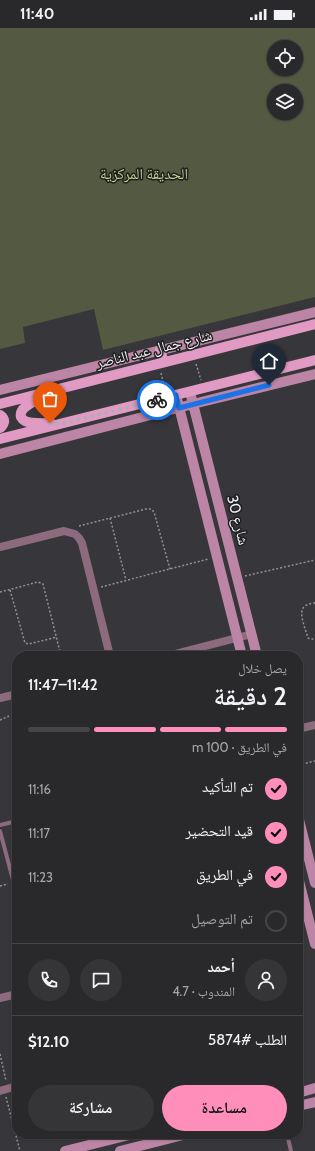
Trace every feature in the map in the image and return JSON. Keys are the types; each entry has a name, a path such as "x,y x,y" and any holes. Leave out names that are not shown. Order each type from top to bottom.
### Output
{"main road":[{"name":"شارع جمال عبد الناصر","path":"0,404 312,325"},
{"path":"160,350 161,363"},
{"path":"0,439 315,360"},
{"path":"57,389 24,408 20,415 23,420 27,422 61,424"},
{"path":"0,415 4,422 0,428"}],"street":[{"path":"1,387 315,312"},
{"path":"0,454 315,374"},
{"name":"شارع 30","path":"190,392 256,651"},
{"name":"شارع 30","path":"172,396 179,408 241,651"},
{"path":"0,546 64,531 75,534 80,538 109,651"},
{"path":"190,651 252,634"},
{"path":"0,698 12,695"},
{"path":"303,728 315,725"},
{"path":"303,836 315,883"},
{"path":"303,897 315,944"},
{"path":"0,998 12,995"},
{"path":"303,1092 315,1088"},
{"path":"303,1105 315,1102"},
{"path":"64,1151 113,1139"},
{"path":"138,1139 140,1146"},
{"path":"120,1151 167,1139"}],"lane":[{"path":"0,825 12,822"},
{"path":"0,831 12,876"},
{"path":"288,1139 291,1151"}],"path":[{"path":"194,354 204,388"},
{"path":"161,363 172,396"},
{"path":"64,531 146,508 153,510 170,569"},
{"path":"110,518 126,580"},
{"path":"94,589 217,557"},
{"path":"237,578 315,560"},
{"path":"0,592 38,582 43,584 61,651"},
{"path":"10,589 25,642 29,644 57,637"},
{"path":"315,603 304,606 301,614 308,638 315,639"},
{"path":"0,720 9,716"},
{"path":"303,764 315,761"},
{"path":"0,1054 4,1090 12,1120"},
{"path":"17,1139 20,1151"}],"green space":[{"name":"الحديقة المركزية","path":"0,28 315,28 315,297 103,350 94,309 23,327 25,343 0,349"}],"way so far":[{"path":"50,423 61,424 157,400"}],"route":[{"path":"157,400 176,395 179,408 269,385"}]}
